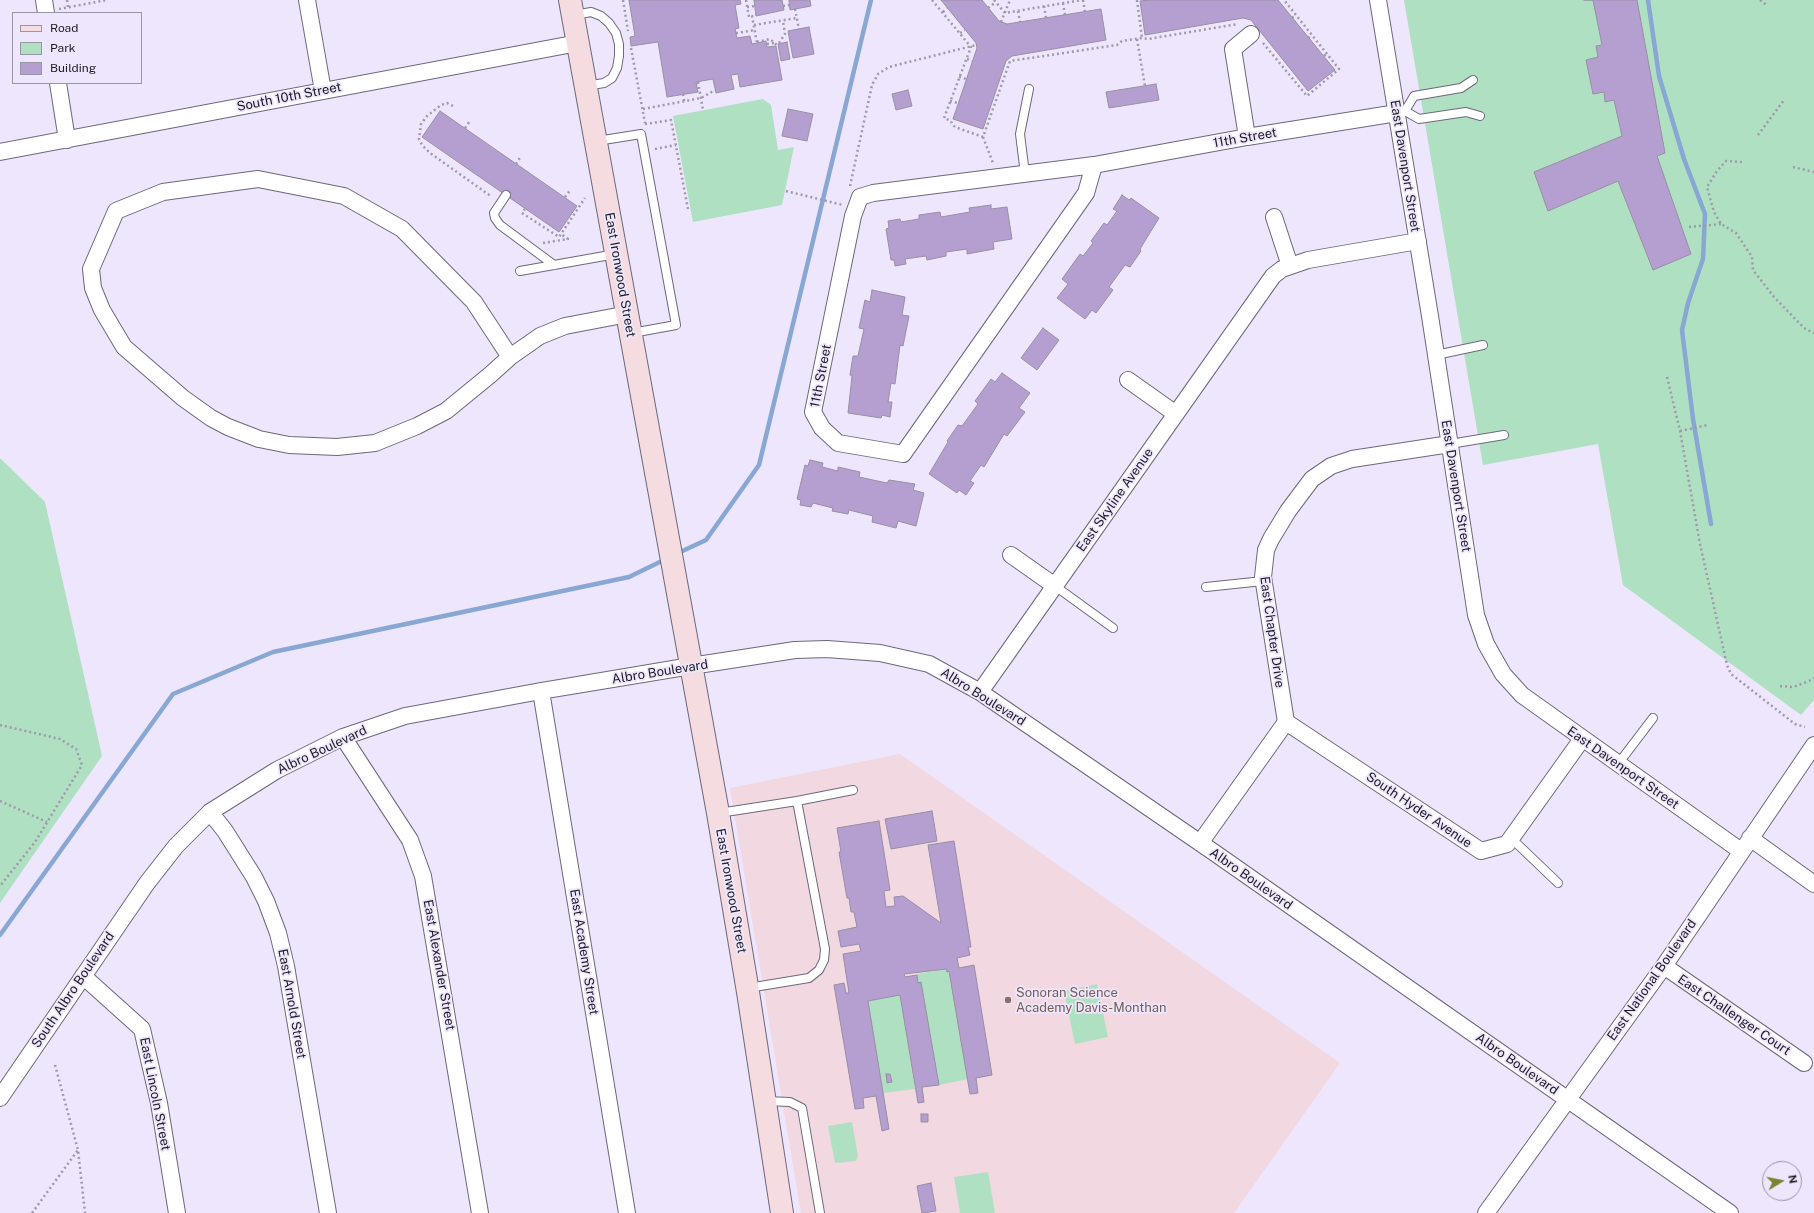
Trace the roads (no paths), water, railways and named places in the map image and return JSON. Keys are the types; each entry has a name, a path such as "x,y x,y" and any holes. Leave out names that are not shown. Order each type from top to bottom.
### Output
{"street":[{"path":"44,0 52,11"},
{"path":"307,0 322,91"},
{"name":"East Davenport Street","path":"1378,0 1401,112 1418,241 1476,615 1486,644 1503,674 1522,696 1741,851"},
{"name":"East Ironwood Street","path":"572,8 690,666 718,813 748,988 782,1213"},
{"path":"1247,137 1233,49 1252,32"},
{"name":"South 10th Street","path":"0,152 578,43"},
{"path":"58,84 67,140"},
{"name":"11th Street","path":"1094,165 1086,193 903,454 838,443 822,428 813,412 853,216 860,197 873,193 1094,165 1247,137 1401,112"},
{"path":"510,357 474,302 402,229 344,196 258,179 163,192 116,211 91,269 93,288 102,310 124,348 183,398 211,418 259,439 289,445 337,447 375,443 417,426 446,410 510,357 540,336 565,326 629,324"},
{"path":"1274,217 1290,266"},
{"name":"East Skyline Avenue","path":"980,692 1273,276 1282,269 1308,260 1418,241"},
{"path":"1128,380 1176,414"},
{"name":"East Chapter Drive","path":"1286,722 1263,581 1263,564 1270,539 1312,479 1320,472 1342,461 1450,444"},
{"path":"1011,555 1055,586"},
{"name":"Albro Boulevard","path":"147,883 176,846 210,812 277,770 343,737 405,716 541,691 795,650 827,649 880,653 928,664 980,692 1200,843 1730,1213"},
{"name":"East Academy Street","path":"541,691 627,1213"},
{"path":"1200,843 1286,722"},
{"name":"South Hyder Avenue","path":"1286,722 1481,852 1507,844 1582,739"},
{"name":"East Alexander Street","path":"343,737 410,840 423,876 480,1213"},
{"name":"East National Boulevard","path":"1486,1213 1664,966 1814,745"},
{"name":"East Arnold Street","path":"210,812 225,832 254,877 266,901 278,933 286,966 328,1213"},
{"path":"1750,838 1814,884"},
{"name":"South Albro Boulevard","path":"0,1098 147,883"},
{"name":"East Challenger Court","path":"1664,966 1804,1063"},
{"name":"East Lincoln Street","path":"83,976 142,1029 159,1103 177,1213"}],"lane":[{"path":"572,8 602,16 610,23 616,34 618,44 619,56 617,68 612,78 604,83 586,86"},
{"path":"1473,80 1461,88 1414,96 1401,112 1419,119 1466,112 1480,116"},
{"path":"1025,174 1020,134 1029,89"},
{"path":"596,142 641,134 676,325 629,324"},
{"path":"506,195 494,213 495,218 500,225 554,265"},
{"path":"520,271 617,253"},
{"path":"1436,355 1482,345"},
{"path":"1450,444 1504,435"},
{"path":"1206,587 1263,581"},
{"path":"1055,586 1113,628"},
{"path":"1618,764 1652,718"},
{"path":"718,813 796,801 853,790"},
{"path":"748,988 809,978 820,970 824,960 825,949 796,801"},
{"path":"1511,838 1558,883"},
{"path":"765,1101 790,1102 802,1108 820,1213"}],"waterway":[{"path":"676,554 706,540 759,465 871,0"},
{"path":"1648,0 1659,76 1684,159 1705,214 1703,259 1688,303 1682,330 1693,419 1711,524"},
{"path":"0,935 173,694 273,652 629,577 666,559"}],"place":[{"name":"Sonoran Science Academy Davis-Monthan","path":"1008,1000"}]}
